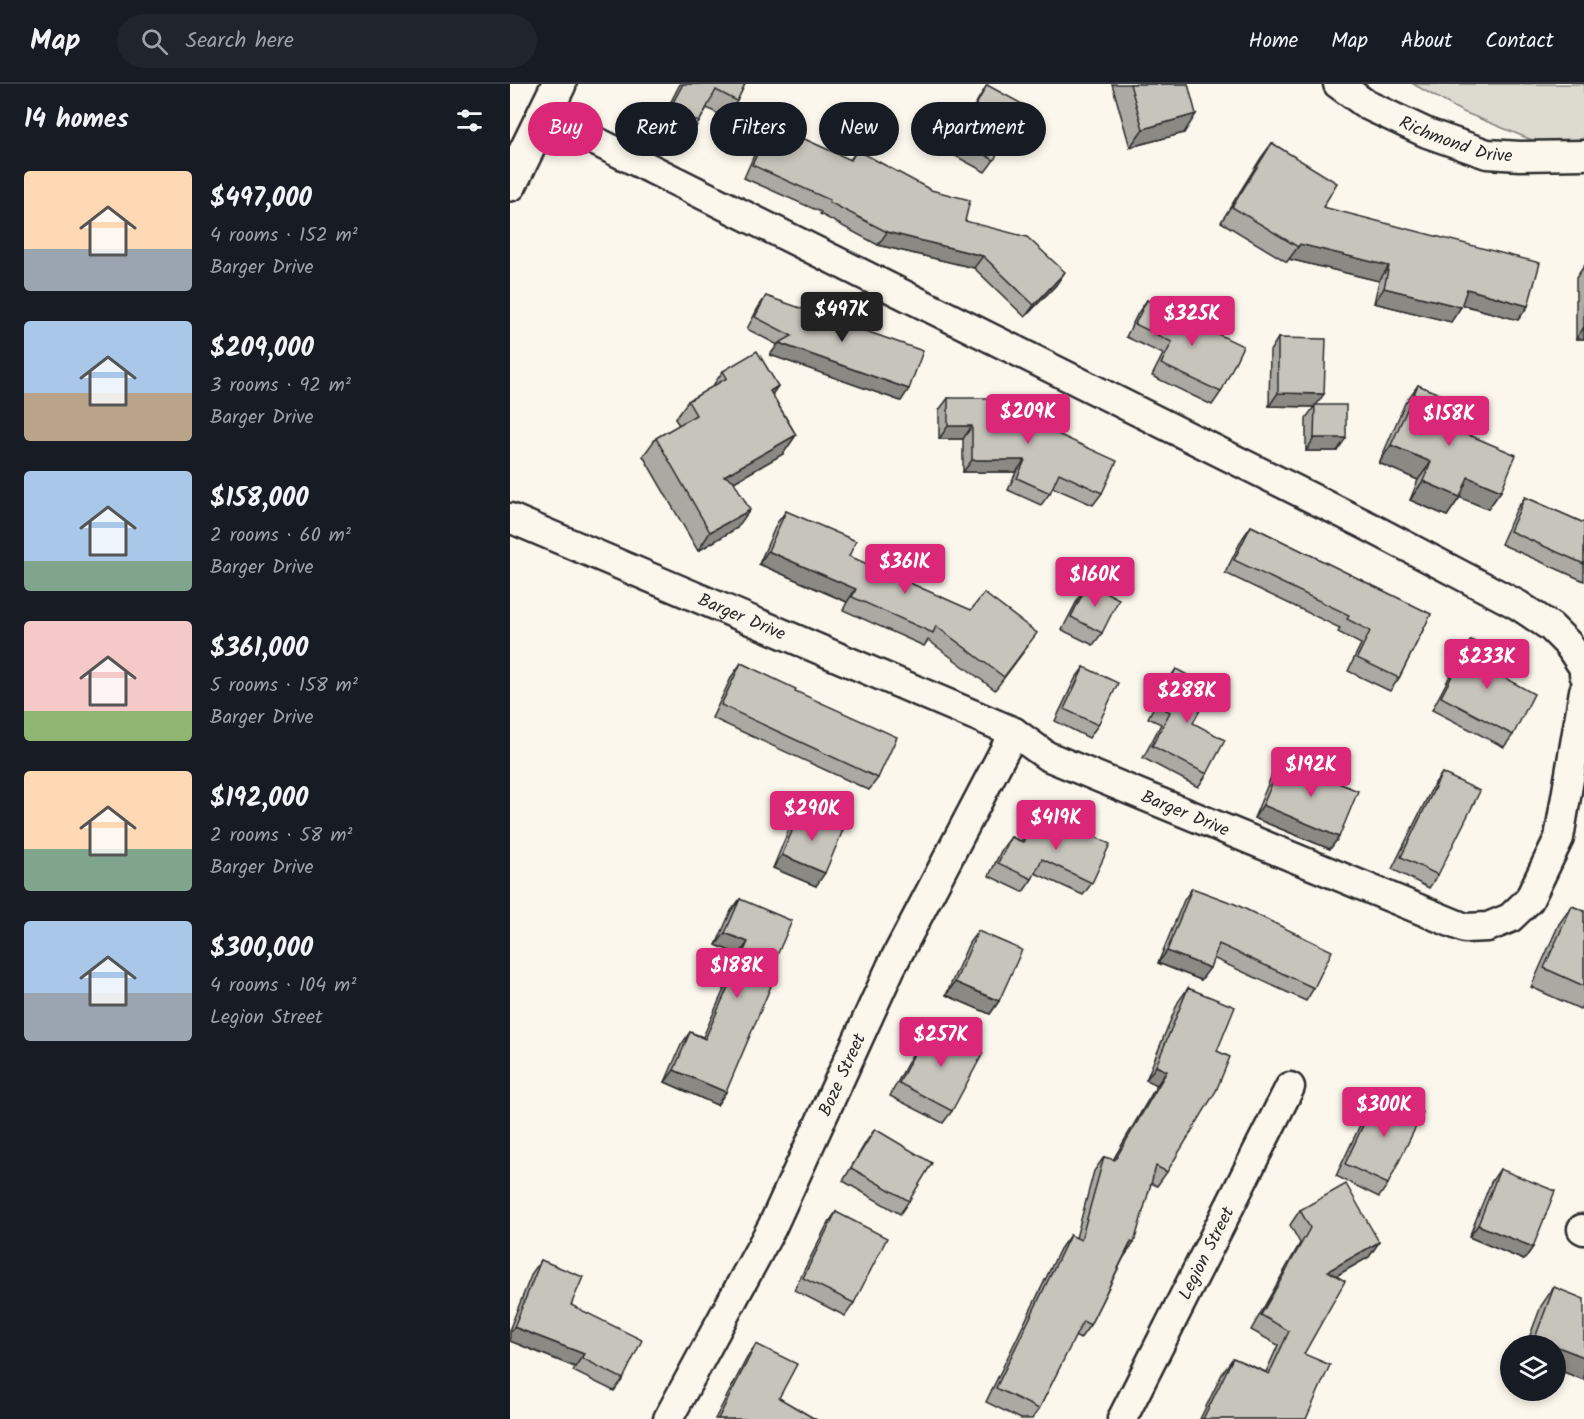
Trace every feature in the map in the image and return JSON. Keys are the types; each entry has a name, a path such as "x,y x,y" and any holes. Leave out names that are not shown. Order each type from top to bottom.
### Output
{"main road":[{"path":"550,102 559,84"},
{"path":"510,184 528,146"}],"street":[{"name":"Richmond Drive","path":"1338,84 1367,105 1427,133 1487,154 1520,156 1584,154"},
{"path":"603,145 1364,524 1508,600 1551,627 1568,644 1584,668 1584,674"},
{"name":"Barger Drive","path":"510,518 1014,732 1047,756 1465,928 1488,927 1510,918 1529,900 1559,838 1584,691"},
{"name":"Boze Street","path":"668,1419 772,1227 891,967 1014,732"},
{"name":"Legion Street","path":"1122,1419 1290,1087"}],"shaded area":[{"path":"1413,84 1584,84 1584,145 1554,149 1461,111"}],"building":[{"path":"683,84 745,84 737,101 716,90 699,122 698,102 673,102"},
{"path":"1130,84 1188,84 1196,114 1143,129"},
{"path":"987,85 1018,102 978,102"},
{"path":"807,140 819,146 819,156 842,156 851,160 853,156 868,156 931,190 970,200 965,221 1027,237 1065,272 1034,305 983,256 887,232 829,202 830,200 752,165 756,156 807,156"},
{"path":"1272,143 1337,183 1323,207 1540,263 1528,306 1467,289 1461,307 1384,288 1389,266 1300,244 1298,247 1232,207"},
{"path":"766,296 923,351 909,389 779,343 792,336 755,317"},
{"path":"1147,300 1243,346 1221,392 1161,364 1172,342 1135,324"},
{"path":"1278,338 1326,339 1324,394 1278,393"},
{"path":"757,351 778,386 770,391 796,435 724,476 733,480 750,510 710,532 656,438 696,415 688,401 727,378 723,371"},
{"path":"1418,385 1451,399 1441,423 1516,455 1501,491 1468,477 1460,497 1423,481 1431,462 1391,445"},
{"path":"948,398 1007,398 1007,411 1117,461 1102,493 1059,473 1050,493 1017,478 1025,460 972,460 972,426 948,426"},
{"path":"1315,405 1346,405 1346,438 1314,438"},
{"path":"1525,497 1584,523 1584,564 1510,531"},
{"path":"786,511 856,541 849,556 971,610 984,593 1037,633 1004,677 936,626 933,633 852,597 856,589 768,551"},
{"path":"1251,526 1431,614 1399,678 1357,658 1370,631 1347,619 1349,615 1234,560"},
{"path":"1088,583 1119,599 1102,633 1071,617"},
{"path":"1471,640 1501,656 1492,671 1534,694 1513,735 1441,697"},
{"path":"741,663 796,689 795,691 897,737 878,778 721,705"},
{"path":"1084,667 1118,683 1098,725 1064,709"},
{"path":"1176,669 1212,688 1193,723 1225,740 1207,774 1152,746 1170,712 1157,705"},
{"path":"1282,760 1358,791 1339,837 1263,805"},
{"path":"1442,773 1480,791 1438,875 1401,857"},
{"path":"800,812 843,830 825,873 782,855"},
{"path":"1058,819 1110,844 1092,883 1042,859 1032,879 998,863 1011,837 1023,842 1033,821 1052,830"},
{"path":"1192,888 1235,904 1332,951 1314,988 1219,944 1210,968 1167,951"},
{"path":"740,899 792,921 765,983 771,986 726,1092 674,1070 690,1032 705,1039 748,942 725,933"},
{"path":"1572,906 1584,911 1584,986 1544,968"},
{"path":"978,931 1022,950 999,1001 955,982"},
{"path":"1188,988 1235,1007 1217,1051 1230,1057 1216,1091 1167,1172 1156,1166 1134,1243 1131,1242 1090,1325 1083,1321 1039,1409 996,1388 1070,1235 1081,1240 1104,1157 1115,1160 1167,1071 1156,1066"},
{"path":"929,1025 983,1053 952,1111 899,1083"},
{"path":"1379,1091 1423,1112 1388,1184 1345,1164"},
{"path":"875,1129 932,1163 909,1201 851,1168"},
{"path":"1500,1169 1555,1191 1533,1247 1478,1225"},
{"path":"1346,1184 1379,1242 1328,1271 1345,1281 1304,1354 1330,1365 1306,1419 1203,1419 1233,1358 1269,1374 1289,1331 1261,1315 1310,1228 1300,1210"},
{"path":"836,1212 887,1238 854,1303 803,1278"},
{"path":"541,1260 583,1277 571,1305 642,1340 623,1379 582,1358 584,1354 514,1327"},
{"path":"1554,1287 1584,1299 1584,1357 1566,1350 1566,1335 1536,1335"},
{"path":"756,1344 797,1364 779,1398 815,1419 718,1419"}]}
